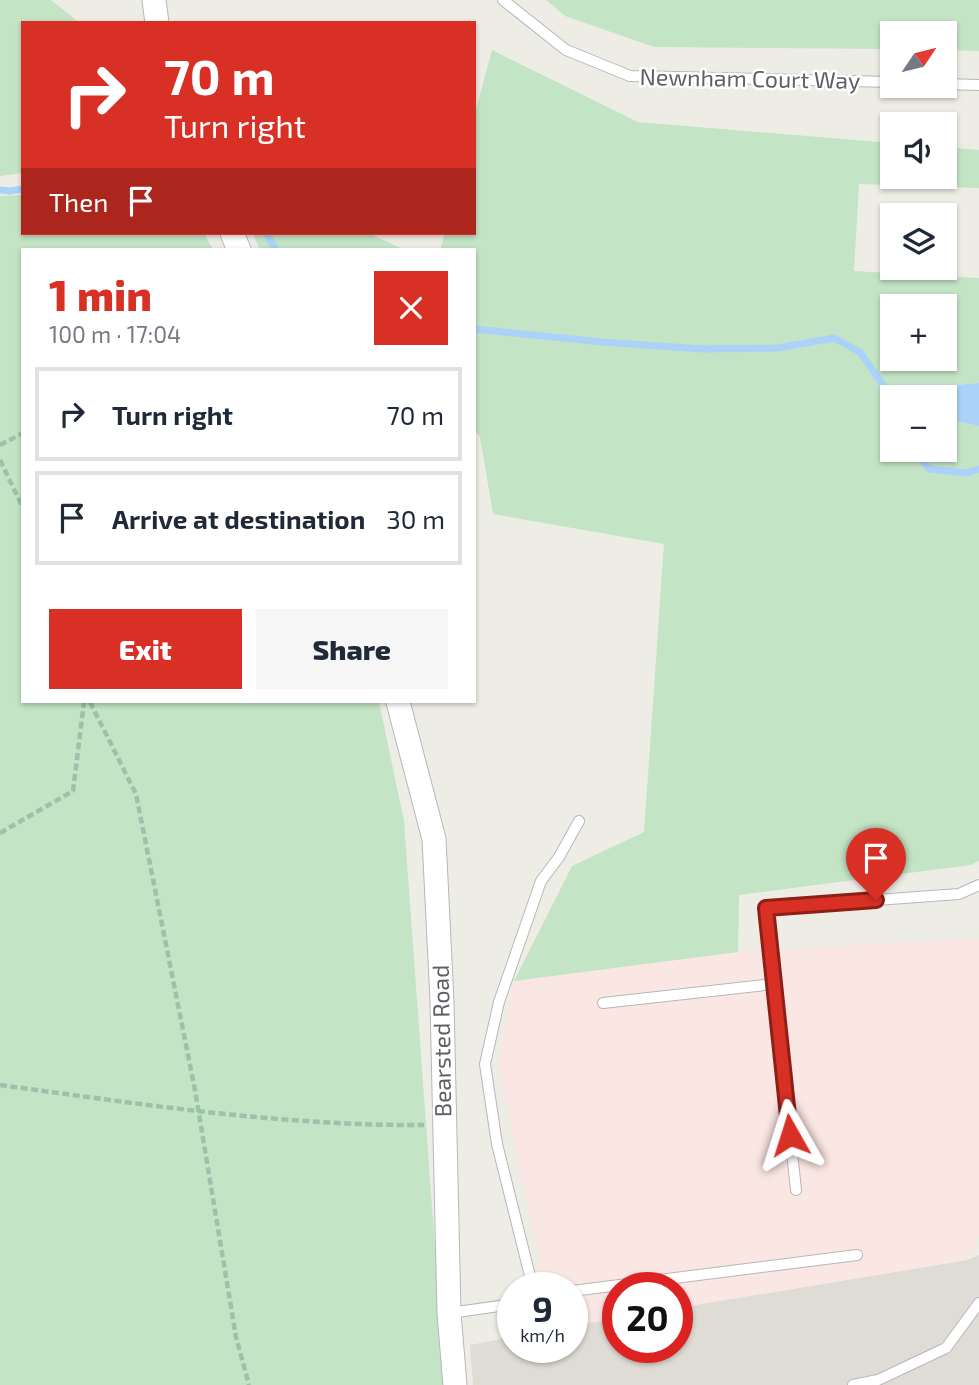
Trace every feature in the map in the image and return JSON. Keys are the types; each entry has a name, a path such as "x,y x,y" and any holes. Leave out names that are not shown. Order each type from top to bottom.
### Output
{"street":[{"path":"154,0 158,21"},
{"name":"Bearsted Road","path":"398,703 434,839 442,1001 449,1313 455,1385"}],"lane":[{"name":"Newnham Court Way","path":"503,0 566,50 630,76 880,82"},
{"path":"957,84 979,85"},
{"path":"529,1272 497,1144 485,1064 499,1002 541,881 559,857 579,821"},
{"path":"796,1190 766,908 959,894 979,885"},
{"path":"603,1003 774,984"},
{"path":"588,1289 857,1255"},
{"path":"853,1385 878,1380 946,1348 979,1303"},
{"path":"449,1313 497,1306"}],"path":[{"path":"0,445 21,434"},
{"path":"0,460 21,504"},
{"path":"0,832 73,791 87,703"},
{"path":"88,703 136,794 198,1111 236,1337 248,1385"},
{"path":"0,1085 198,1111 387,1125 443,1125"}],"shaded area":[{"path":"979,938 979,1236 967,1260 693,1305 693,1272 602,1272 602,1321 588,1323 588,1272 542,1272 499,1064 514,981 738,952"},
{"path":"979,1255 979,1385 473,1385 470,1345 497,1340 497,1363 588,1363 588,1323 602,1321 602,1363 693,1363 693,1305 967,1260"}],"green space":[{"path":"0,0 51,0 77,21 21,21 21,173 0,176"},
{"path":"546,0 979,0 979,51 957,50 957,21 880,21 880,49 654,47 565,16"},
{"path":"492,50 638,122 880,142 880,185 859,184 854,271 880,272 880,280 979,278 979,383 880,385 880,462 957,462 957,421 979,426 979,861 971,865 739,895 738,952 514,981 572,866 644,832 664,544 493,514 480,437 476,432 476,248 441,248 444,235 476,235 476,110"},
{"path":"957,148 979,150 979,188 957,187"},
{"path":"21,195 21,235 205,235 212,248 21,248 21,703 379,703 404,821 445,1385 0,1385 0,196"},
{"path":"254,235 372,235 401,248 259,248"}],"water":[{"path":"979,383 979,426 957,421 955,385"}],"waterway":[{"path":"0,190 21,189"},
{"path":"267,235 275,248"},
{"path":"476,329 703,349 777,348 834,338 860,352 882,385"},
{"path":"924,462 929,469 966,473 979,469"}],"route":[{"path":"790,1135 766,908 876,900"}]}
